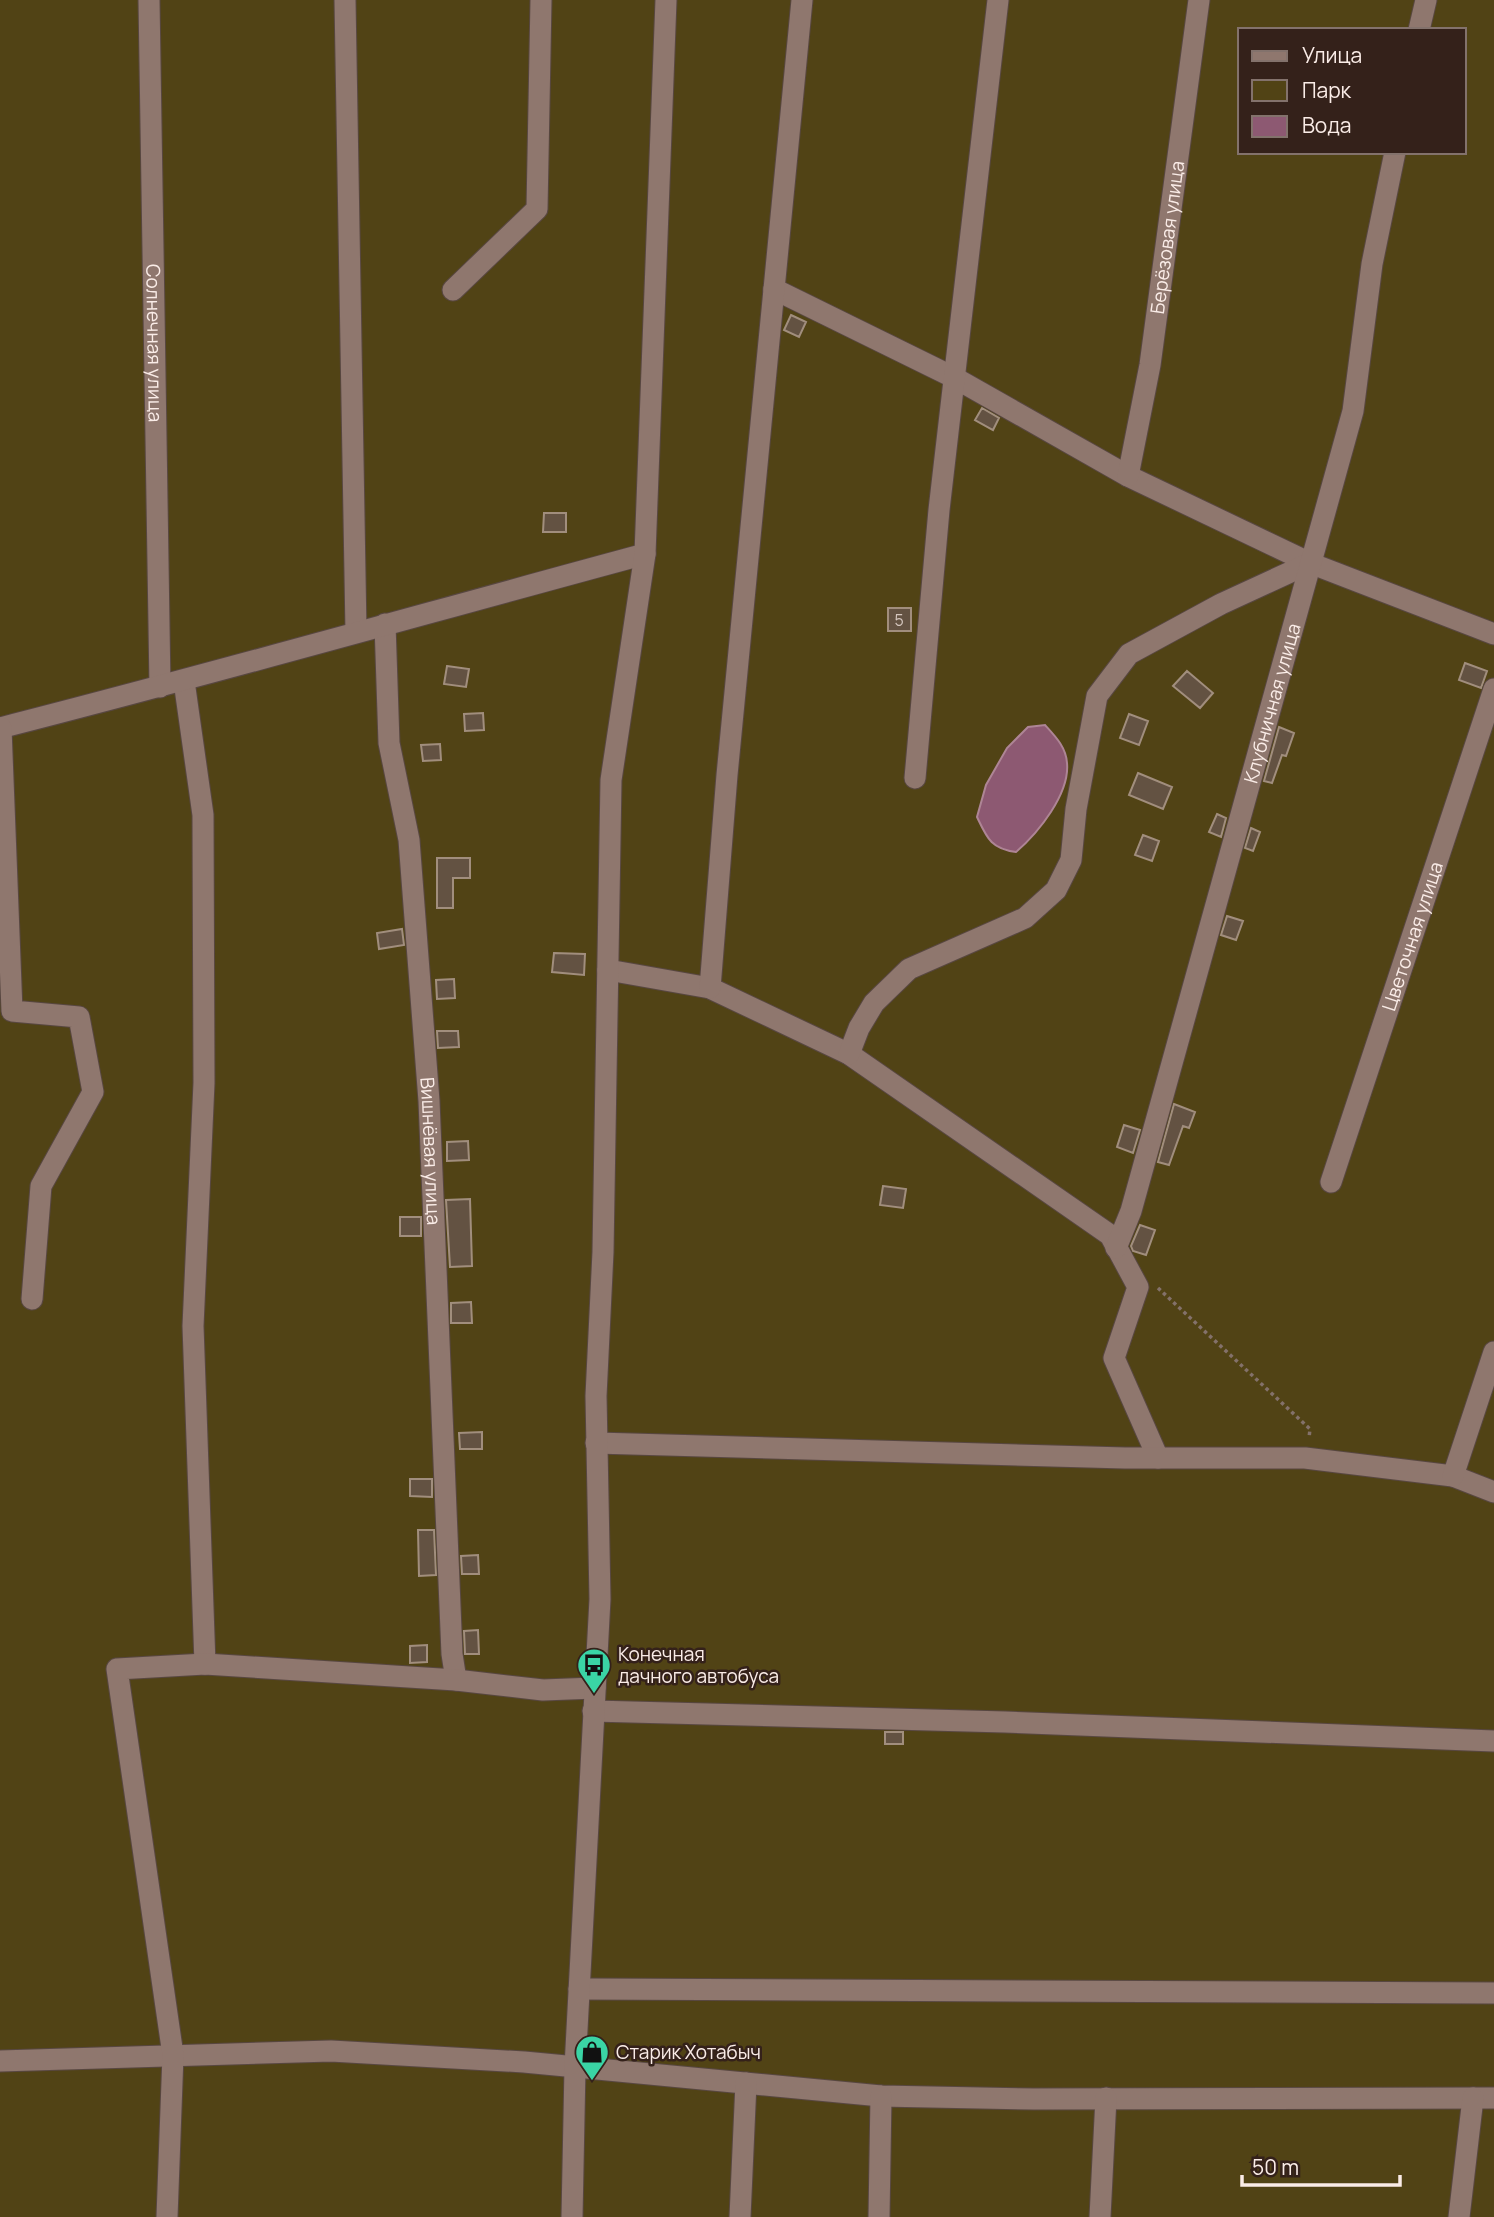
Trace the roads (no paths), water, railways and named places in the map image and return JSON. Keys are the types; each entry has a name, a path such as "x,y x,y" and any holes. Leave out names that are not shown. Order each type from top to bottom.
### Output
{"street":[{"name":"Солнечная улица","path":"149,0 160,687"},
{"path":"345,0 356,632"},
{"path":"453,290 537,209 541,0"},
{"path":"572,2217 575,2067 600,1599 596,1443 603,1252 611,780 645,554 666,0"},
{"path":"710,988 727,775 802,0"},
{"path":"915,778 939,510 998,0"},
{"name":"Берёзовая улица","path":"1128,476 1150,365 1199,0"},
{"path":"1419,28 1426,0"},
{"name":"Клубничная улица","path":"1116,1248 1131,1211 1353,411 1372,264 1395,154"},
{"path":"774,289 955,379 1128,476 1310,562 1494,634"},
{"path":"32,1299 41,1186 93,1092 79,1017 12,1012 0,728 184,681 645,554"},
{"path":"849,1055 859,1028 874,1003 909,969 1025,918 1056,890 1072,860 1076,809 1097,696 1129,654 1211,609 1310,562"},
{"name":"Вишнёвая улица","path":"385,624 389,743 409,840 429,1101 452,1654 456,1680"},
{"path":"184,681 203,815 204,1083 193,1326 205,1664"},
{"name":"Цветочная улица","path":"1331,1182 1494,689"},
{"path":"608,970 710,988 849,1055 1110,1235 1138,1287 1114,1358 1158,1458"},
{"path":"1453,1476 1494,1352"},
{"path":"596,1443 1158,1458 1305,1458 1453,1476 1494,1492"},
{"path":"167,2217 173,2055 117,1669 205,1664 456,1680 543,1690 595,1688"},
{"path":"593,1711 1004,1722 1494,1741"},
{"path":"579,1989 1494,1993"},
{"path":"0,2061 331,2051 575,2067 881,2096 1483,2098 1459,2217"},
{"path":"740,2217 746,2083"},
{"path":"879,2217 881,2096"},
{"path":"1100,2217 1106,2098"}],"water":[{"path":"1045,725 1065,752 1067,775 1063,787 1043,824 1016,852 1001,848 991,841 977,817 986,785 1007,748 1028,727"}],"place":[{"name":"Конечная дачного автобуса","path":"594,1695"},
{"name":"Старик Хотабыч","path":"592,2082"}]}
